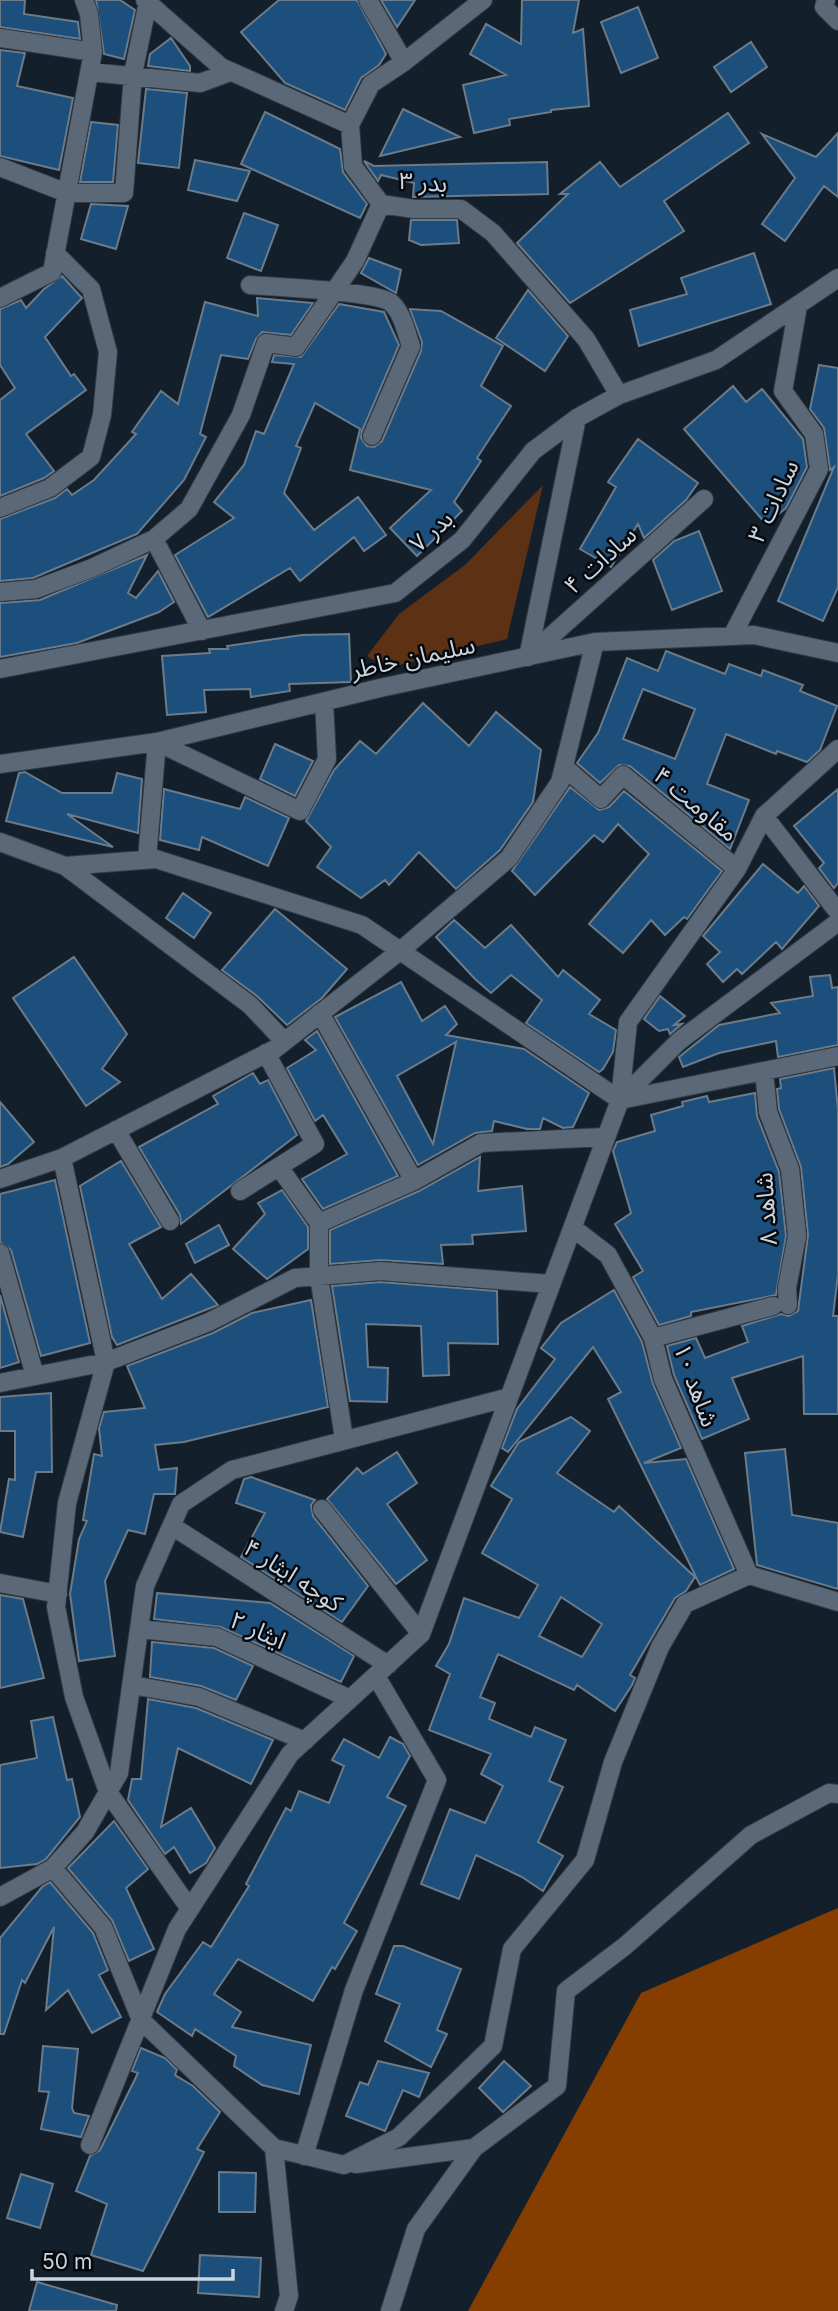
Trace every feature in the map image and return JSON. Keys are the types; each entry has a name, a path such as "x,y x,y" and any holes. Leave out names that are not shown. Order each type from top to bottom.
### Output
{"street":[{"path":"0,298 52,272 93,52 89,14 84,0"},
{"path":"368,0 404,62"},
{"path":"146,1 221,67 350,125 371,84 404,62 483,0"},
{"path":"826,0 824,7 838,21"},
{"path":"0,167 67,193 124,193 133,74 146,1"},
{"path":"0,38 93,52"},
{"path":"90,72 133,74 200,83 230,72"},
{"name":"بدر ۳","path":"350,125 353,166 381,204 414,209 461,209 493,233 586,339 619,395"},
{"path":"0,592 36,589 92,568 154,539 189,509 241,415 266,344 296,347 355,261 381,204"},
{"path":"0,508 50,488 91,457 102,415 108,352 91,289 55,253"},
{"path":"250,285 335,291 389,301 398,311 411,346 372,436"},
{"name":"بدر ۷","path":"0,669 395,593 462,540 533,451 577,418 619,395 716,360 835,285"},
{"name":"سادات ۳","path":"732,636 819,469 814,434 783,391 798,306"},
{"path":"528,657 577,418"},
{"name":"سادات ۴","path":"528,657 704,499"},
{"path":"154,539 202,631"},
{"name":"سلیمان خاطر","path":"0,764 157,742 595,642 754,635 838,653"},
{"path":"0,1179 62,1158 266,1053 400,951 509,858 560,782 595,642"},
{"path":"147,859 157,742 300,811 327,758 324,702"},
{"path":"90,2145 177,1929 290,1755 421,1634 506,1398 620,1100 628,1022 737,869 764,816 838,749"},
{"name":"مقاومت ۴","path":"564,767 601,799 623,775 737,869"},
{"path":"620,1100 679,1041 838,922 764,816"},
{"path":"0,842 65,866 250,1005 284,1041"},
{"path":"65,866 147,859 362,925 620,1100 838,1056"},
{"path":"320,1013 414,1181"},
{"path":"240,1191 315,1144 266,1053"},
{"name":"شاهد ۸","path":"653,1338 781,1305 797,1236 790,1169 768,1112 764,1071"},
{"path":"116,1130 170,1221"},
{"path":"319,1223 414,1181 481,1143 604,1137"},
{"path":"62,1158 106,1362 67,1503 56,1607 74,1697 108,1792 190,1909"},
{"path":"279,1167 319,1223 319,1276 344,1438"},
{"name":"شاهد ۱۰","path":"573,1228 608,1255 653,1338 663,1379 749,1575"},
{"path":"0,1253 35,1376"},
{"path":"0,1383 106,1362 209,1322 295,1278 380,1271 551,1284"},
{"path":"0,1896 53,1868 85,1832 119,1773 145,1586 181,1504 232,1470 344,1438 506,1398"},
{"path":"322,1508 421,1634"},
{"name":"کوچه ایثار ۴","path":"172,1526 382,1670"},
{"path":"344,2165 399,2137 493,2046 512,1950 585,1860 613,1762 660,1647 685,1604 749,1575 838,1602"},
{"path":"0,1583 58,1594"},
{"name":"ایثار ۲","path":"139,1629 217,1637 350,1699"},
{"path":"304,2156 354,1990 437,1780 382,1670"},
{"path":"132,1685 199,1697 305,1741"},
{"path":"390,2311 416,2229 474,2148 557,2086 566,1991 625,1946 751,1835 829,1793 838,1794"},
{"path":"53,1868 103,1927 141,2021 274,2148 344,2165 474,2148"},
{"path":"274,2148 289,2296 284,2311"}],"shaded area":[{"path":"543,485 507,639 387,668 367,656 399,614 465,565"},
{"path":"838,1908 838,2311 468,2311 641,1993"}],"building":[{"path":"0,0 25,0 24,14 78,22 80,39 0,27"},
{"path":"96,0 120,0 135,10 124,59 104,54"},
{"path":"279,0 357,0 386,54 379,65 361,78 345,110 285,83 241,32"},
{"path":"381,0 415,0 397,27"},
{"path":"522,0 579,0 573,33 583,29 589,106 551,110 509,119 510,125 474,133 463,85 506,75 470,54 486,24 521,44"},
{"path":"638,7 658,58 621,73 601,22"},
{"path":"171,38 190,66 190,71 148,66 150,54"},
{"path":"751,42 767,67 731,92 714,67"},
{"path":"0,50 25,53 17,86 73,98 59,170 0,156"},
{"path":"146,89 187,93 179,168 138,163"},
{"path":"403,109 460,137 380,156"},
{"path":"265,112 340,149 343,172 367,204 360,218 241,164"},
{"path":"728,113 749,143 664,201 684,231 570,303 517,243 568,194 560,194 600,162 620,187"},
{"path":"91,122 118,125 113,182 80,182"},
{"path":"838,133 838,197 824,186 785,241 762,224 795,178 762,134 816,157"},
{"path":"195,160 250,171 237,201 188,190"},
{"path":"364,161 374,166 547,162 548,194 413,197 414,183 381,175 378,181"},
{"path":"91,204 128,206 116,249 81,239"},
{"path":"244,213 278,225 261,271 227,258"},
{"path":"411,220 457,220 459,243 421,245 409,240"},
{"path":"754,253 771,304 639,346 630,310 687,294 681,278"},
{"path":"369,258 401,270 396,293 361,273"},
{"path":"62,276 82,298 45,337 71,376 74,374 86,390 26,434 54,471 44,478 0,496 0,400 15,388 0,365 0,309 21,300 26,308 44,289"},
{"path":"528,290 568,336 545,371 496,338"},
{"path":"257,298 313,303 291,335 262,332 256,339 248,359 221,355 200,434 206,437 184,480 137,534 33,578 0,581 0,519 55,498 67,489 72,495 94,480 136,434 132,432 161,391 178,404 205,302 258,316"},
{"path":"339,304 384,312 399,345 362,431 361,438 367,446 374,447 382,441 421,351 422,342 410,309 441,311 503,346 481,386 511,406 477,458 481,461 454,502 462,511 417,556 390,528 431,490 350,470 360,429 315,403 296,446 301,448 284,493 314,530 358,497 386,535 364,551 354,537 300,581 290,568 208,617 175,555 234,518 214,502 244,465 256,431 264,434 294,364 272,362 274,355 301,357"},
{"path":"819,365 838,368 838,587 823,621 778,601 834,467 830,470 824,428 810,409"},
{"path":"733,386 746,402 762,389 803,439 807,467 786,508 766,524 684,429"},
{"path":"638,439 698,483 686,500 644,538 638,524 611,567 580,549 616,487 608,482"},
{"path":"699,531 722,591 672,610 653,560 674,541"},
{"path":"147,555 128,593 136,598 158,571 174,602 159,612 77,643 0,657 0,603 40,600"},
{"path":"349,634 351,682 289,684 290,691 251,697 250,689 204,690 206,712 167,715 162,656 210,653 209,649 228,649 227,646 302,635"},
{"path":"666,651 725,674 729,664 761,676 763,670 803,685 800,691 837,706 820,750 807,762 777,751 776,754 726,734 707,784 749,800 730,849 630,766 619,765 600,783 577,763 598,733 627,658 658,671","holes":["643,689 695,709 675,759 623,739"]},
{"path":"423,703 469,746 496,712 541,750 533,802 500,850 456,889 419,852 389,885 385,880 361,898 317,867 331,847 306,821 334,770 360,741 376,754"},
{"path":"275,744 313,761 295,796 260,779"},
{"path":"25,772 62,793 112,793 117,773 142,779 138,833 67,814 113,847 6,821 19,773"},
{"path":"570,787 599,810 609,807 624,791 722,871 687,919 684,917 665,935 651,920 623,953 589,924 649,854 618,824 603,842 594,835 535,895 512,871"},
{"path":"164,789 240,809 245,797 289,818 268,866 202,837 199,850 160,840"},
{"path":"838,789 838,883 834,888 819,868 824,863 794,826"},
{"path":"763,864 798,893 804,886 819,906 782,949 776,942 742,974 737,969 723,982 707,964 720,952 703,936"},
{"path":"183,893 211,913 194,938 166,918"},
{"path":"275,909 347,969 322,998 287,1025 257,996 222,970"},
{"path":"454,920 485,948 511,925 558,977 563,970 600,1000 589,1014 616,1030 613,1052 603,1069 599,1072 526,1023 542,1000 511,975 491,993 475,979 436,937"},
{"path":"74,957 127,1034 102,1069 120,1082 86,1106 13,998"},
{"path":"830,975 832,988 838,987 838,1045 778,1057 776,1041 719,1053 683,1067 679,1057 719,1025 780,1013 771,1003 813,996 810,977"},
{"path":"401,982 422,1021 445,1006 457,1024 446,1035 524,1049 589,1093 573,1127 563,1128 543,1118 540,1129 527,1129 494,1121 492,1131 475,1133 418,1165 335,1017","holes":["456,1042 433,1144 397,1076"]},
{"path":"660,996 685,1016 674,1025 682,1024 670,1034 668,1029 659,1031 644,1019"},
{"path":"317,1031 398,1176 323,1209 302,1179 347,1154 323,1115 315,1121 287,1068 316,1050 305,1040"},
{"path":"834,1068 838,1110 838,1274 833,1316 838,1316 838,1414 804,1414 803,1356 732,1378 749,1419 702,1439 674,1375 667,1346 696,1338 705,1358 748,1342 742,1326 781,1314 789,1316 798,1311 808,1235 801,1167 779,1109 777,1089 781,1088 780,1079"},
{"path":"253,1073 260,1084 268,1080 297,1135 181,1224 180,1215 139,1147 218,1104 213,1096"},
{"path":"755,1093 757,1116 779,1172 786,1236 776,1295 691,1312 691,1316 659,1325 633,1277 643,1271 615,1224 631,1213 613,1151 617,1142 655,1131 651,1115 683,1106 682,1102 707,1096 709,1102"},
{"path":"0,1102 34,1142 8,1164 0,1167"},
{"path":"480,1157 478,1191 522,1186 526,1231 472,1235 473,1244 441,1245 443,1264 381,1260 330,1264 330,1230 419,1191"},
{"path":"121,1161 161,1227 129,1244 162,1299 191,1274 218,1305 117,1345 112,1337 80,1186"},
{"path":"55,1180 90,1343 41,1356 11,1250 0,1242 0,1194"},
{"path":"282,1190 308,1227 308,1249 267,1279 233,1249 265,1214 258,1203"},
{"path":"219,1225 229,1245 195,1263 186,1244"},
{"path":"380,1282 497,1291 498,1344 448,1343 449,1375 423,1376 421,1326 366,1324 368,1367 388,1368 387,1402 350,1401 332,1286"},
{"path":"614,1290 642,1342 653,1384 681,1448 644,1463 686,1459 734,1569 700,1585 608,1399 621,1392 593,1347 508,1452 502,1448 517,1409 555,1359 541,1348 561,1323"},
{"path":"0,1295 19,1362 0,1368"},
{"path":"311,1300 328,1407 184,1442 155,1445 159,1470 177,1468 175,1494 154,1494 145,1534 128,1530 105,1581 115,1656 79,1661 70,1594 79,1539 87,1521 83,1520 94,1454 102,1456 99,1428 104,1412 145,1408 127,1366 213,1333 252,1313"},
{"path":"51,1393 52,1472 36,1472 23,1537 0,1532 9,1479 15,1480 15,1431 0,1431 0,1397"},
{"path":"571,1417 590,1431 557,1473 614,1512 619,1506 695,1577 686,1591 675,1598 630,1675 635,1678 615,1711 577,1685 574,1690 498,1654 480,1697 495,1703 489,1719 531,1737 535,1727 566,1740 549,1781 563,1787 538,1842 563,1856 543,1891 522,1877 476,1855 459,1899 421,1884 450,1809 485,1823 503,1786 481,1774 491,1754 429,1730 450,1674 436,1666 449,1644 464,1598 519,1618 538,1585 482,1553 512,1499 491,1486 519,1442","holes":["561,1597 602,1624 582,1657 539,1636"]},
{"path":"785,1449 792,1515 838,1523 838,1589 757,1565 745,1453"},
{"path":"397,1452 417,1483 387,1504 427,1560 396,1584 327,1499 357,1468 363,1474"},
{"path":"251,1477 315,1500 311,1505 313,1516 368,1586 342,1622 241,1557 265,1513 236,1503 244,1479"},
{"path":"157,1593 270,1603 354,1656 341,1682 221,1627 154,1619"},
{"path":"0,1595 23,1599 44,1678 0,1688"},
{"path":"152,1642 214,1648 253,1666 236,1700 201,1686 150,1677"},
{"path":"148,1699 196,1708 273,1740 251,1784 178,1748 161,1827 191,1808 215,1848 206,1863 190,1873 174,1847 165,1854 128,1800 132,1779 141,1779"},
{"path":"53,1717 67,1780 72,1779 80,1817 46,1859 37,1864 0,1868 0,1765 37,1758 31,1721"},
{"path":"390,1737 403,1744 410,1756 387,1797 406,1806 344,1923 357,1931 335,1969 332,1967 313,2001 238,1959 214,1994 241,2012 232,2027 311,2045 299,2094 262,2085 234,2066 236,2056 195,2029 192,2036 157,2012 165,1994 203,1942 211,1947 249,1886 246,1884 286,1808 291,1811 299,1791 329,1803 344,1766 332,1760 344,1739 379,1758"},
{"path":"114,1821 148,1869 126,1888 154,1949 129,1961 112,1920 68,1868"},
{"path":"50,1882 93,1933 108,1970 99,1975 121,2017 92,2033 68,1990 46,2010 54,1927 25,1983 22,1980 4,2034 0,2034 0,1938 42,1887"},
{"path":"394,1946 403,1946 461,1969 437,2030 447,2034 431,2067 385,2041 400,2004 376,1994"},
{"path":"43,2046 78,2049 72,2108 74,2113 89,2116 81,2137 41,2129 49,2092 39,2091"},
{"path":"141,2048 165,2058 177,2070 175,2075 193,2086 220,2112 197,2149 204,2152 143,2271 91,2255 107,2204 76,2191 90,2156 100,2150 138,2073 132,2071"},
{"path":"378,2061 429,2073 419,2097 403,2090 385,2131 346,2116 360,2082 368,2085"},
{"path":"504,2061 531,2086 503,2112 479,2088"},
{"path":"219,2172 256,2173 255,2212 219,2212"},
{"path":"21,2174 53,2184 40,2228 7,2218"},
{"path":"200,2255 261,2258 259,2297 198,2293"},
{"path":"37,2282 117,2305 116,2311 29,2311"}]}
